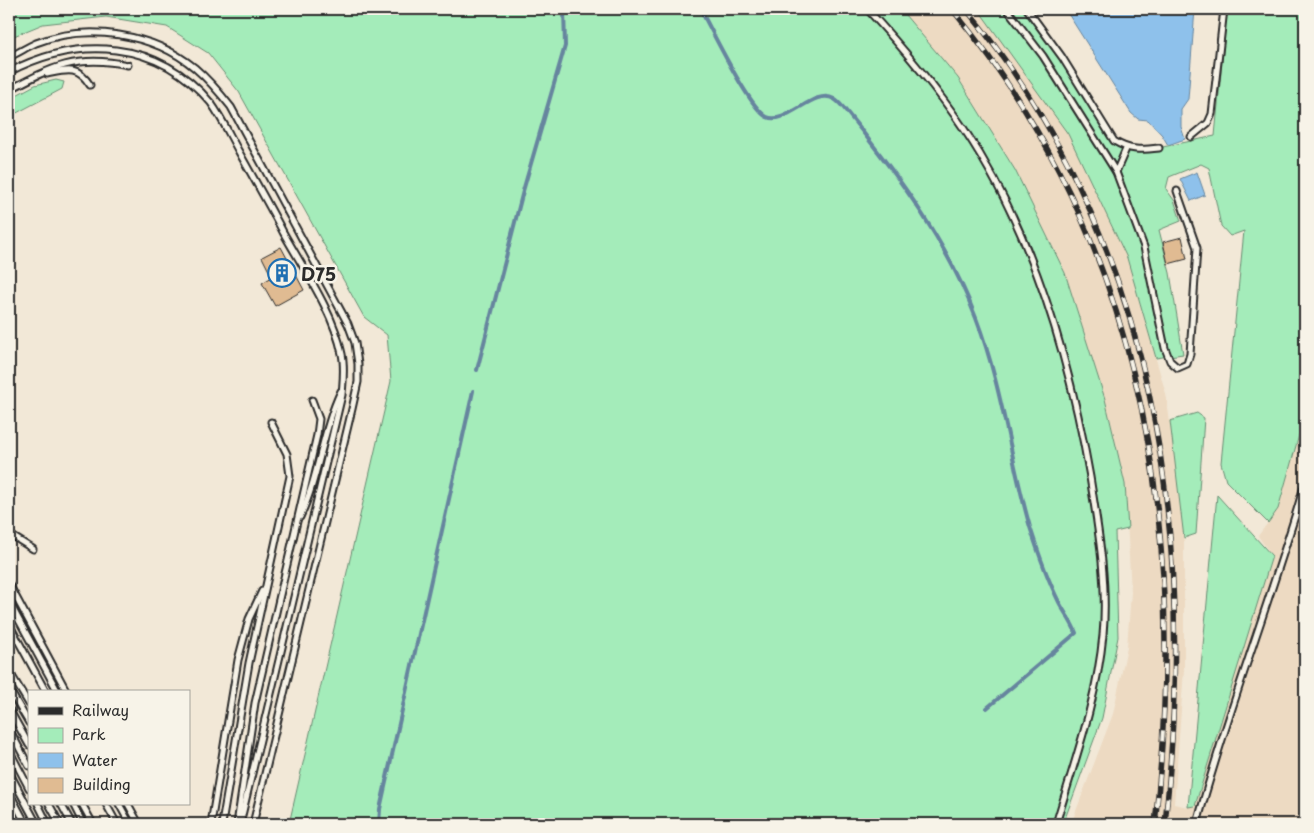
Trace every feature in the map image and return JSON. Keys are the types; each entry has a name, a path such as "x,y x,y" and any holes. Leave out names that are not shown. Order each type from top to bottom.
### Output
{"lane":[{"path":"867,9 922,72 965,130 990,173 1032,260 1051,315 1078,408 1096,516 1104,622 1090,708 1056,824"},
{"path":"1007,9 1042,56 1116,172 1144,247 1165,348 1170,361 1178,368 1187,364 1190,354 1197,248 1177,191"},
{"path":"1027,9 1062,57 1114,141 1136,151 1158,148"},
{"path":"1191,137 1208,123 1212,114 1224,9"},
{"path":"9,58 36,43 66,35 99,32 146,40 171,51 194,67 214,86 231,107 338,305 355,344 358,382 253,824"},
{"path":"9,72 58,52 96,48 115,49 166,67 200,92 220,117 330,319 342,355 343,387 239,824"},
{"path":"9,90 76,61 102,60 128,65"},
{"path":"40,75 66,70 84,75 90,85"},
{"path":"1116,172 1126,148"},
{"path":"295,527 308,501 331,413 343,387"},
{"path":"239,824 255,703 317,435 319,419 312,400"},
{"path":"222,824 242,701 290,476 287,454 270,422"},
{"path":"1197,824 1208,784 1281,566 1305,482"},
{"path":"9,534 33,549"},
{"path":"9,584 66,690"},
{"path":"211,824 242,641 249,619 266,584"},
{"path":"9,602 56,690"},
{"path":"9,624 45,690"},
{"path":"9,671 28,702"},
{"path":"9,688 28,721"},
{"path":"9,709 28,743"},
{"path":"9,729 28,764"},
{"path":"9,750 28,786"},
{"path":"9,772 37,824"},
{"path":"9,792 26,824"},
{"path":"39,806 48,824"},
{"path":"50,806 60,824"},
{"path":"62,806 72,824"},
{"path":"73,806 83,824"},
{"path":"83,806 93,824"},
{"path":"107,806 117,824"},
{"path":"119,806 126,824"},
{"path":"119,806 130,824"},
{"path":"129,806 138,824"},
{"path":"9,814 14,824"}],"shaded area":[{"path":"900,9 978,9 1000,34 1068,134 1127,258 1166,394 1184,522 1184,670 1174,804 1188,807 1272,556 1258,536 1278,509 1305,414 1305,824 1071,824 1113,714 1127,647 1131,592 1125,484 1105,399 1065,273 1015,170 958,78"}],"green space":[{"path":"9,9 900,9 958,78 1015,170 1065,273 1105,399 1125,484 1128,529 1115,532 1118,637 1102,718 1063,824 1054,824 1050,819 1048,824 289,824 391,381 387,335 364,317 239,92 208,53 167,27 106,17 43,24 9,38"},
{"path":"978,9 1026,9 1117,142 1139,152 1215,136 1227,9 1305,9 1305,414 1278,509 1268,523 1226,481 1221,463 1244,231 1230,236 1221,226 1209,168 1201,164 1169,177 1166,189 1174,200 1181,221 1159,230 1170,273 1183,354 1156,358 1127,258 1068,134"},
{"path":"56,80 64,82 62,89 9,117 9,99 35,85"},
{"path":"1197,413 1204,418 1196,534 1184,538 1170,421"},
{"path":"1217,495 1272,556 1195,806 1188,807"}],"water":[{"path":"1065,9 1195,9 1188,99 1181,109 1181,127 1185,139 1168,145 1162,135 1148,120 1138,119 1131,113"},
{"path":"1197,172 1205,195 1191,201 1180,179"}],"building":[{"path":"1182,237 1187,259 1168,264 1163,242"},
{"name":"D75","path":"281,247 304,290 275,306 262,283 272,277 262,257"}],"waterway":[{"path":"477,370 523,191 565,46 564,9"},
{"path":"700,9 741,84 759,111 767,117 783,116 818,98 834,99 841,104 887,163 921,212 952,264 965,291 993,370 1030,527 1051,584 1076,633 987,708"},
{"path":"379,824 380,809 473,391"}],"railway":[{"path":"952,9 1017,99 1070,193 1110,292 1138,394 1156,499 1164,606 1164,714 1155,824"},
{"path":"966,9 1031,99 1082,194 1122,292 1149,394 1166,499 1174,606 1173,715 1165,824"},
{"path":"1300,824 1305,806"}],"place":[{"name":"D75","path":"282,273"}]}
